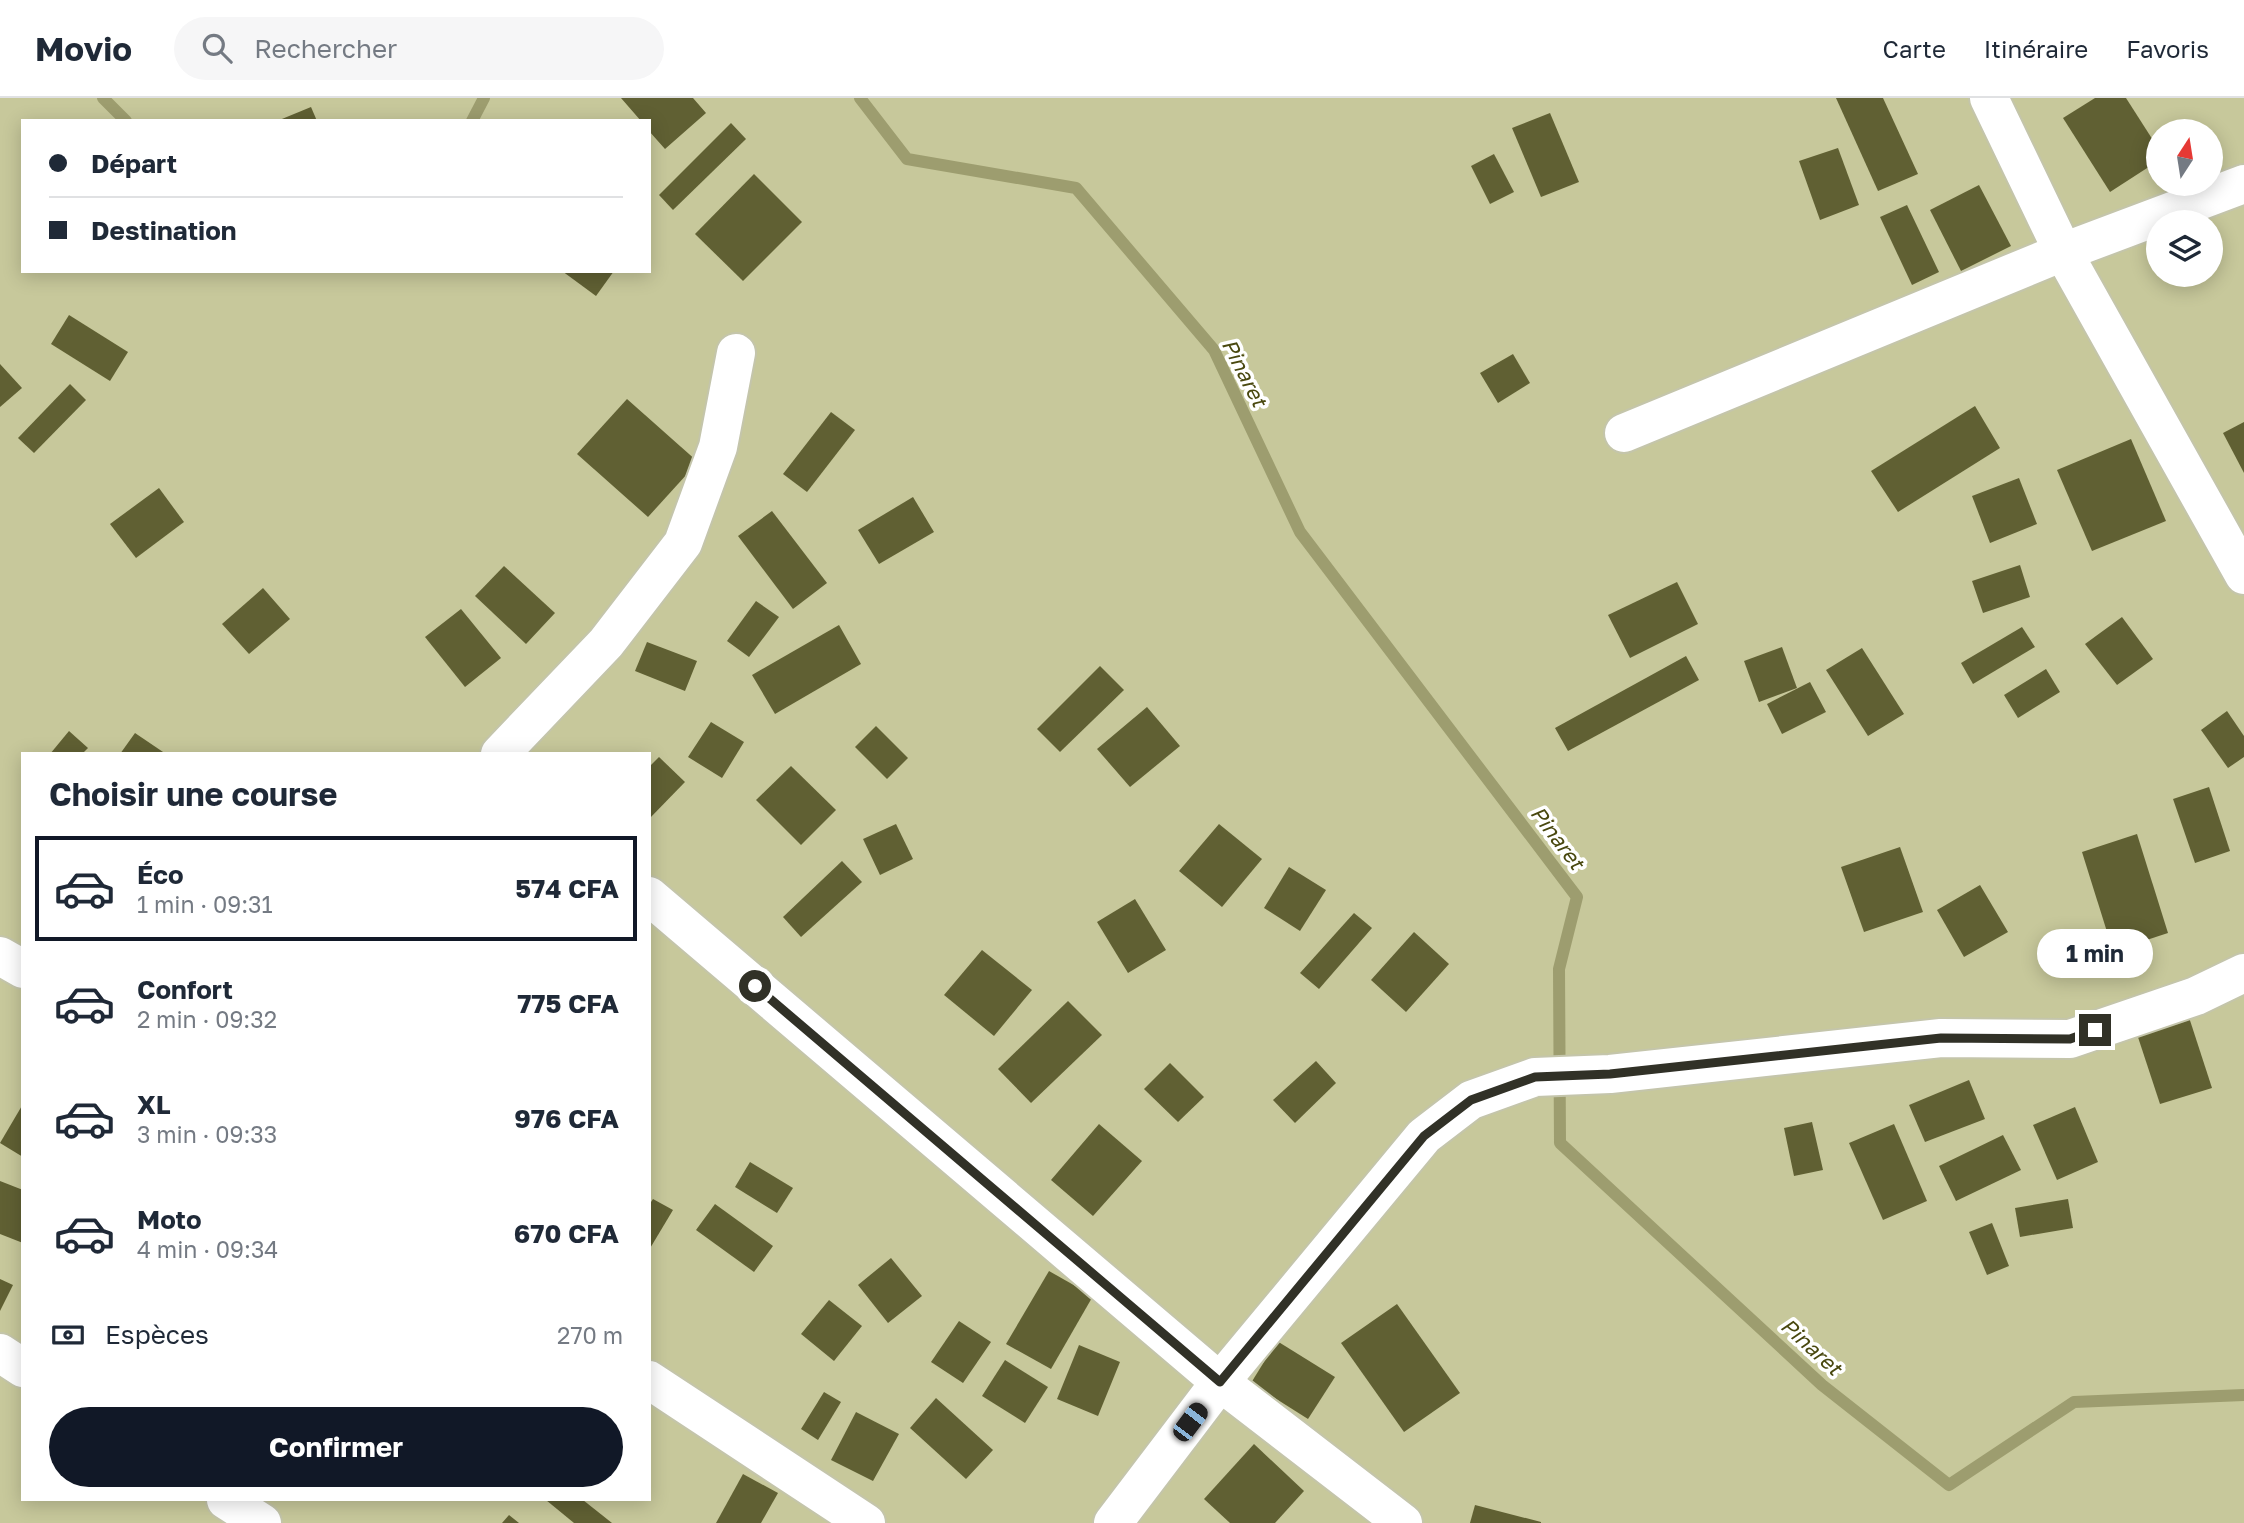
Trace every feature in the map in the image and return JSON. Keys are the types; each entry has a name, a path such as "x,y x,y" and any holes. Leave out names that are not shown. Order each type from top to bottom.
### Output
{"street":[{"path":"1989,98 2063,252 2244,575"},
{"path":"1624,433 2063,252 2244,184"},
{"path":"502,752 606,643 683,543 718,447 736,353"},
{"path":"651,898 1220,1382 1403,1523"},
{"path":"0,956 21,968"},
{"path":"1113,1523 1220,1382 1424,1136 1471,1100 1535,1077 1610,1074 1941,1038 2070,1039 2196,996 2244,973"},
{"path":"651,1381 866,1523"},
{"path":"228,1501 262,1523"}],"green space":[{"path":"0,98 2244,98 2244,1523 0,1523"}],"building":[{"path":"621,98 693,98 706,113 665,149 651,133 651,119 639,119"},
{"path":"1836,98 1883,98 1918,174 1878,191"},
{"path":"2095,98 2126,98 2146,129 2146,169 2110,192 2063,118"},
{"path":"311,107 316,119 282,119"},
{"path":"1550,113 1579,182 1541,197 1512,128"},
{"path":"731,123 746,139 673,210 659,195"},
{"path":"1838,148 1859,205 1820,220 1799,161"},
{"path":"1494,154 1514,192 1490,204 1471,166"},
{"path":"754,174 802,222 743,281 695,234"},
{"path":"1979,185 2011,246 1961,271 1930,210"},
{"path":"1907,205 1939,272 1912,285 1880,217"},
{"path":"565,273 613,273 596,296"},
{"path":"69,315 128,352 110,381 51,344"},
{"path":"1513,354 1530,383 1498,403 1480,373"},
{"path":"0,364 22,388 0,407"},
{"path":"70,384 86,400 34,453 18,438"},
{"path":"627,399 698,462 648,517 577,454"},
{"path":"1975,406 2000,448 1898,512 1871,471"},
{"path":"831,412 855,430 807,492 783,474"},
{"path":"2244,422 2244,473 2223,433"},
{"path":"2131,439 2166,521 2092,551 2057,470"},
{"path":"2019,478 2037,524 1990,543 1972,496"},
{"path":"159,488 184,522 136,558 110,524"},
{"path":"913,497 934,532 879,564 858,530"},
{"path":"772,511 827,583 793,609 738,536"},
{"path":"2020,565 2030,597 1983,613 1972,581"},
{"path":"504,566 555,613 526,644 475,596"},
{"path":"1677,582 1698,624 1630,658 1608,615"},
{"path":"263,588 290,619 249,654 222,624"},
{"path":"756,601 779,617 749,657 727,641"},
{"path":"461,609 501,658 465,687 425,637"},
{"path":"2122,617 2153,659 2117,685 2085,644"},
{"path":"839,625 861,664 775,714 752,675"},
{"path":"2022,627 2035,647 1973,684 1961,663"},
{"path":"647,642 697,661 685,691 635,671"},
{"path":"1782,647 1797,688 1759,702 1744,661"},
{"path":"1862,648 1904,714 1868,736 1826,670"},
{"path":"1686,656 1699,680 1568,751 1555,728"},
{"path":"1100,666 1124,690 1060,752 1037,729"},
{"path":"2046,669 2060,692 2018,718 2004,695"},
{"path":"1810,682 1826,712 1782,734 1767,704"},
{"path":"1147,707 1180,746 1130,787 1097,749"},
{"path":"2227,711 2244,736 2244,757 2228,768 2201,730"},
{"path":"711,722 744,742 722,778 688,757"},
{"path":"876,726 908,758 887,779 855,747"},
{"path":"69,731 88,748 84,752 52,752"},
{"path":"135,733 163,752 121,752"},
{"path":"659,757 685,782 651,817 651,765"},
{"path":"791,766 836,810 801,845 756,800"},
{"path":"2209,787 2230,851 2195,863 2173,799"},
{"path":"896,824 913,859 880,875 863,839"},
{"path":"1219,824 1262,859 1222,907 1179,871"},
{"path":"2137,834 2168,933 2113,951 2082,852"},
{"path":"1900,847 1923,912 1864,932 1841,867"},
{"path":"842,861 862,882 801,937 783,917"},
{"path":"1289,867 1326,890 1300,931 1264,908"},
{"path":"1980,885 2008,932 1964,957 1937,910"},
{"path":"1135,899 1166,950 1128,973 1097,922"},
{"path":"1354,913 1372,928 1319,989 1300,973"},
{"path":"1414,932 1449,964 1406,1012 1371,980"},
{"path":"982,950 1032,990 994,1036 944,995"},
{"path":"1068,1001 1102,1035 1031,1103 998,1069"},
{"path":"2185,1005 2212,1088 2160,1104 2133,1022"},
{"path":"1316,1061 1336,1083 1295,1123 1273,1100"},
{"path":"1170,1063 1204,1097 1178,1122 1144,1089"},
{"path":"1969,1080 1985,1119 1925,1142 1909,1105"},
{"path":"21,1107 21,1156 0,1143"},
{"path":"2075,1107 2098,1162 2057,1180 2033,1125"},
{"path":"1812,1122 1823,1170 1794,1176 1784,1128"},
{"path":"1099,1124 1142,1161 1093,1216 1051,1180"},
{"path":"1894,1124 1927,1201 1883,1220 1849,1143"},
{"path":"2003,1135 2021,1170 1956,1201 1939,1166"},
{"path":"750,1162 793,1188 777,1213 735,1187"},
{"path":"0,1181 21,1189 21,1242 0,1234"},
{"path":"653,1199 673,1210 651,1247"},
{"path":"2068,1199 2073,1228 2020,1237 2015,1208"},
{"path":"715,1204 773,1246 754,1272 696,1230"},
{"path":"1992,1223 2009,1266 1987,1275 1969,1232"},
{"path":"891,1258 922,1296 888,1323 858,1285"},
{"path":"1049,1271 1093,1296 1051,1369 1006,1344"},
{"path":"0,1279 13,1285 0,1311"},
{"path":"829,1300 862,1326 834,1361 801,1334"},
{"path":"1397,1304 1460,1393 1404,1432 1341,1343"},
{"path":"959,1321 991,1342 963,1383 931,1362"},
{"path":"1277,1341 1335,1377 1308,1419 1251,1383"},
{"path":"1079,1345 1120,1362 1098,1416 1057,1399"},
{"path":"1005,1360 1048,1387 1025,1423 982,1396"},
{"path":"824,1392 841,1402 818,1440 801,1429"},
{"path":"936,1398 993,1450 966,1479 910,1428"},
{"path":"856,1412 899,1434 873,1481 831,1460"},
{"path":"1254,1444 1304,1491 1275,1523 1230,1523 1204,1499"},
{"path":"743,1474 778,1493 761,1523 716,1523"},
{"path":"547,1501 584,1501 612,1523 574,1523"},
{"path":"1475,1505 1541,1522 1541,1523 1470,1523"},
{"path":"509,1515 519,1523 502,1523"}],"waterway":[{"name":"Pinaret","path":"103,98 124,119"},
{"name":"Pinaret","path":"473,119 484,98"},
{"name":"Pinaret","path":"860,98 907,159 1076,188 1214,350 1300,532 1577,897 1559,969 1560,1143 1822,1385 1949,1485 2074,1402 2244,1395"}],"route":[{"path":"755,986 1220,1382 1424,1136 1471,1100 1535,1077 1610,1074 1941,1038 2070,1039 2095,1030"}]}
